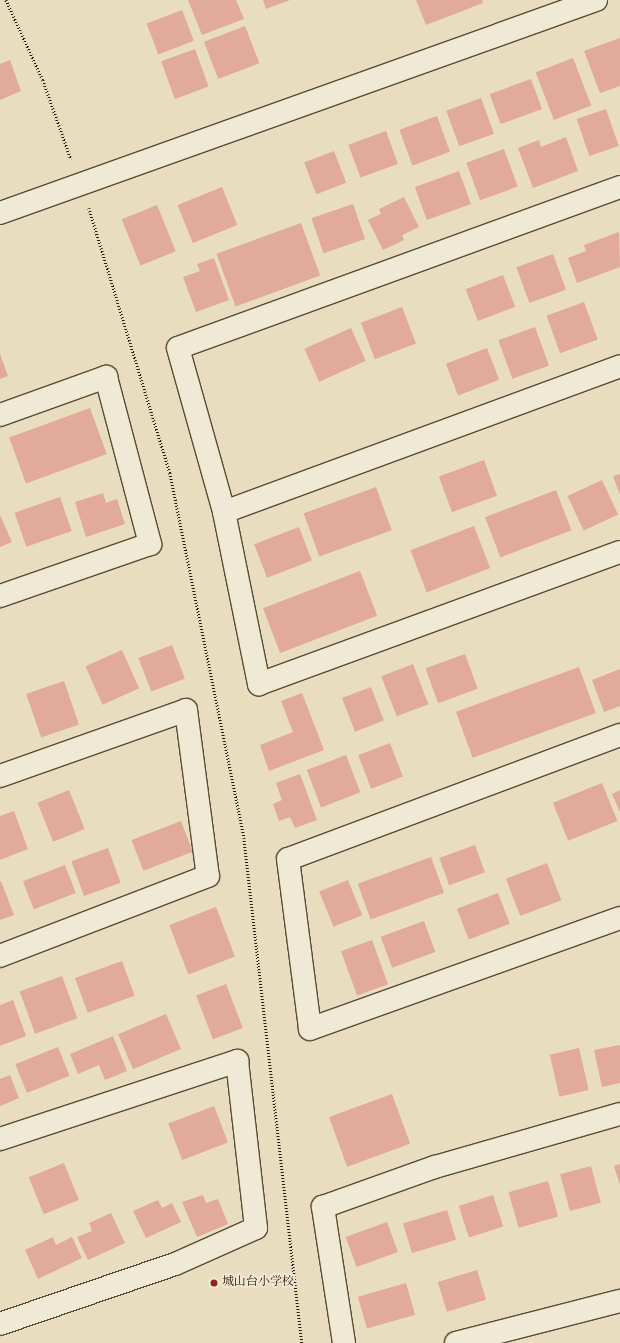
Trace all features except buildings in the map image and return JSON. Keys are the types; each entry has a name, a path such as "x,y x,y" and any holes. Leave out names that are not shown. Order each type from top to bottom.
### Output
{"street":[{"path":"0,214 80,184 596,0"},
{"path":"620,187 178,348 224,512 259,684 620,552"},
{"path":"224,512 620,366"},
{"path":"0,415 106,377 150,544 0,596"},
{"path":"0,776 186,710 208,876 0,956"},
{"path":"620,735 288,859 310,1029 620,918"},
{"path":"0,1139 237,1061 256,1228 175,1264 0,1324"},
{"path":"344,1343 323,1207 435,1167 620,1114"},
{"path":"456,1343 620,1301"}],"path":[{"path":"6,0 43,80 88,208"}],"place":[{"name":"城山台小学校","path":"214,1283"}]}
